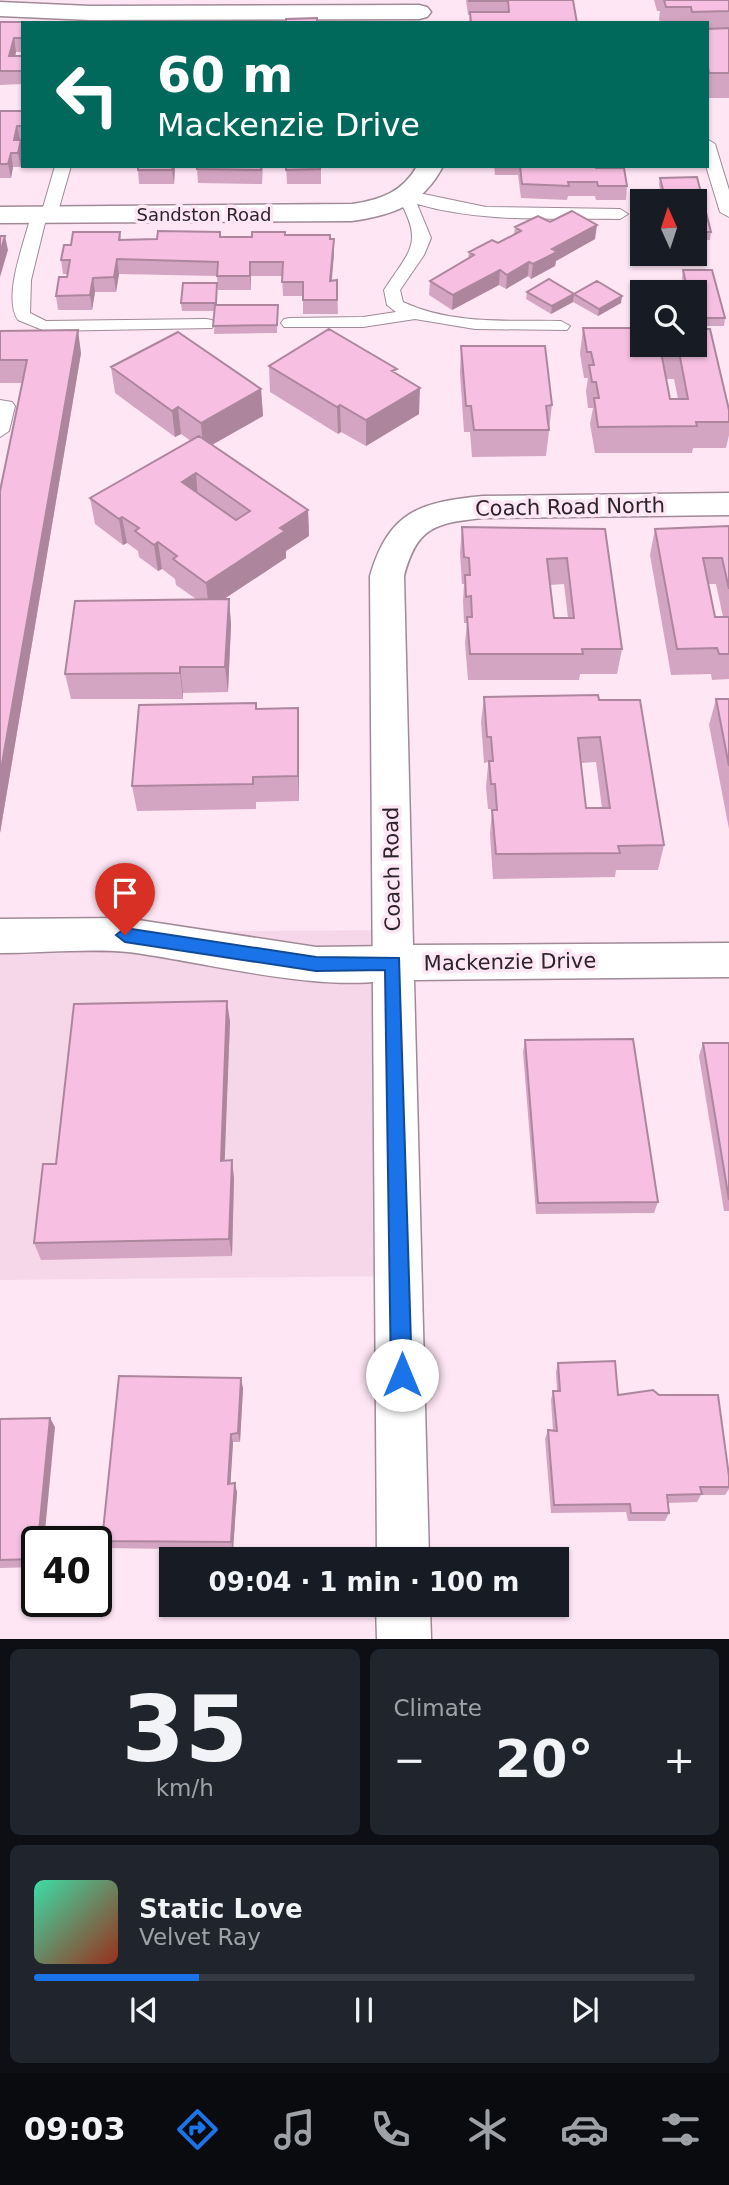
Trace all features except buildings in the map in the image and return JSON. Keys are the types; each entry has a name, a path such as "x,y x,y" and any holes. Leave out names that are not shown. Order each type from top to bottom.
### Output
{"street":[{"path":"0,9 90,13 419,11"},
{"path":"407,197 424,182 429,168"},
{"name":"Sandston Road","path":"0,215 338,214 375,210 407,197"},
{"name":"Coach Road North","path":"414,523 446,510 483,506 729,504"},
{"name":"Coach Road","path":"403,1547 387,576 394,547 414,523"},
{"name":"Mackenzie Drive","path":"0,936 125,935 316,964 729,960"},
{"path":"404,1617 404,1639"}],"lane":[{"path":"709,150 729,213"},
{"path":"61,168 20,296 21,311 29,321 46,326 206,324"},
{"path":"407,197 465,211 620,214"},
{"path":"407,197 423,224 422,247 392,290 396,305 411,314"},
{"path":"290,323 363,322 411,314 459,322 561,326"},
{"path":"0,406 6,406 0,431"}],"shaded area":[{"path":"398,930 407,1276 0,1280 0,933"}],"route":[{"path":"125,935 316,964 393,963 402,1375"}]}
